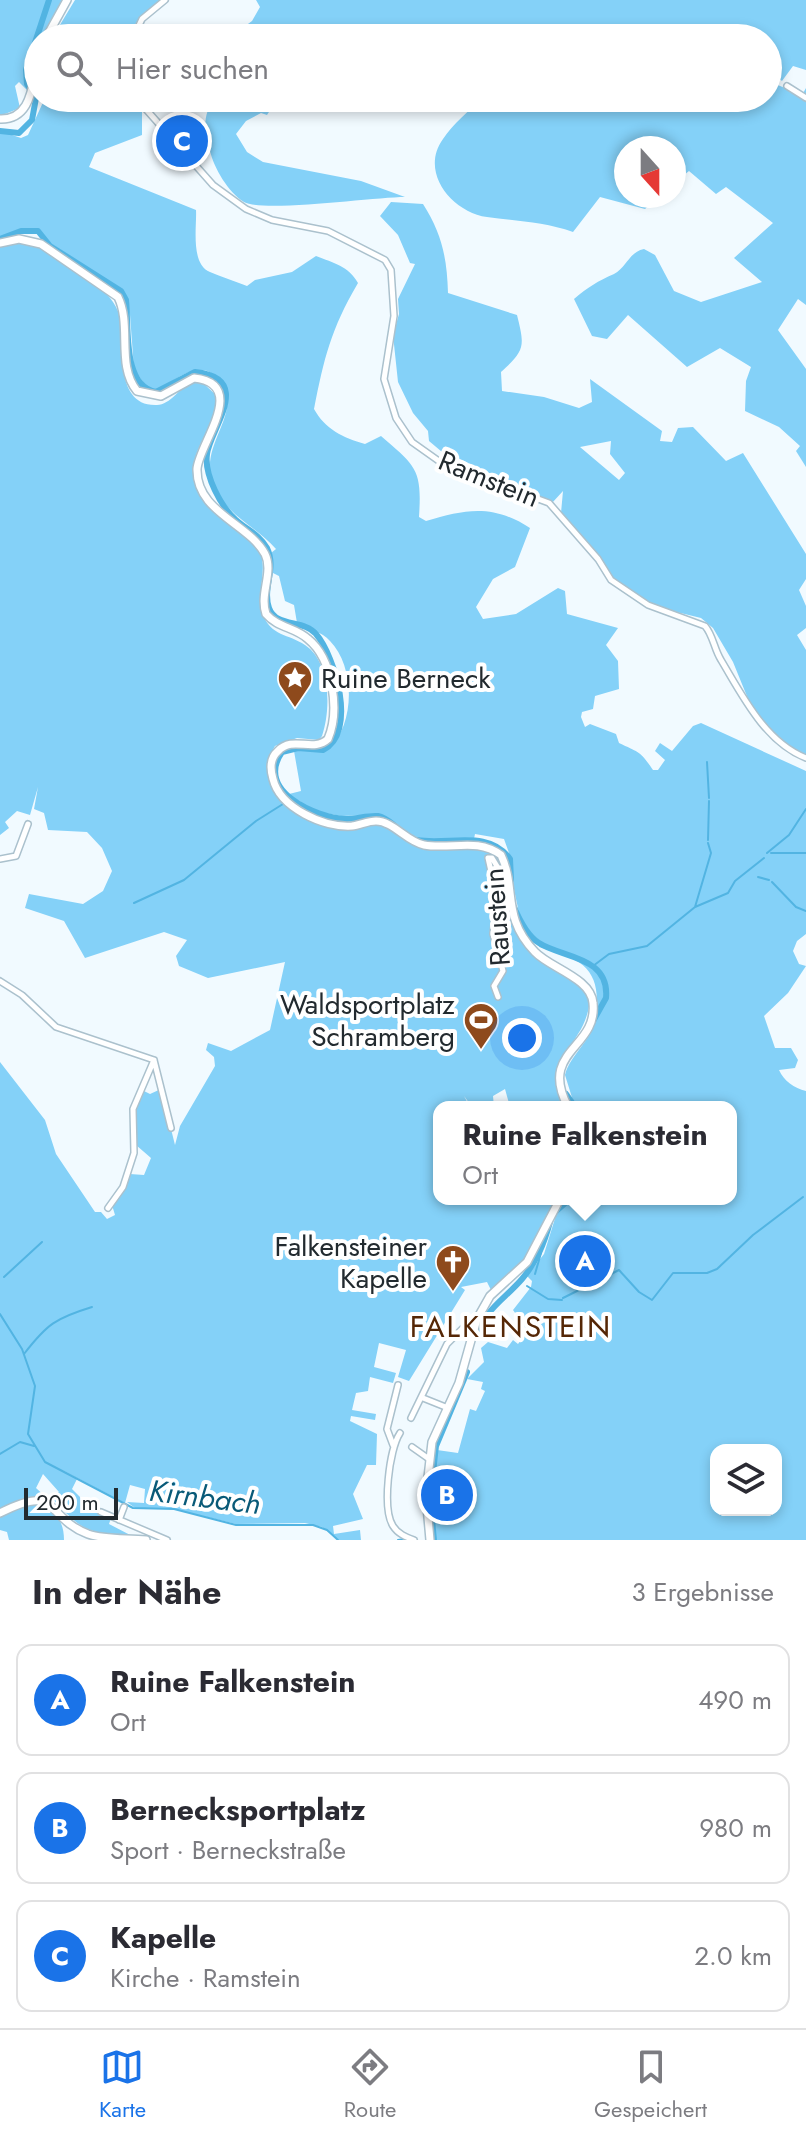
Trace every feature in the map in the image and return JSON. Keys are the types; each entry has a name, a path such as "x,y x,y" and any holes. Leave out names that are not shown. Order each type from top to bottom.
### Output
{"main road":[{"path":"54,24 67,0"},
{"path":"0,119 10,119 22,113 24,108"},
{"path":"0,243 19,239 41,244 118,297 123,308 129,379 137,391 161,396 194,378 206,380 218,395 220,413 198,463 201,486 218,512 264,552 268,568 263,591 266,614 279,626 311,641 321,656 332,692 333,719 328,739 317,745 287,744 273,757 275,785 286,802 309,815 337,824 379,821 420,845 463,843 488,848 501,855 511,911 533,950 583,985 592,997 593,1011 586,1030 561,1062 559,1087 565,1101"},
{"path":"430,1540 426,1495 429,1459 434,1436 448,1408 474,1329 490,1296 527,1262 557,1205"},
{"path":"0,1513 27,1500 38,1499 59,1511 85,1533 146,1540"}],"street":[{"path":"140,24 165,0"},
{"path":"787,86 806,98"},
{"name":"Ramstein","path":"148,112 213,185 246,209 272,220 328,231 385,260 391,270 394,316 384,379 396,418 412,442 443,464 549,503 598,559 611,580 648,605 705,626 719,658 763,725 789,748 806,758"},
{"path":"0,859 16,856 28,824"},
{"name":"Raustein","path":"498,997 494,986 503,971 493,934 497,898 488,858 492,858 506,881"},
{"path":"0,981 22,995 56,1027 154,1060"},
{"path":"154,1060 171,1128"},
{"path":"108,1208 123,1187 134,1153 133,1109 154,1060"},
{"path":"411,1418 452,1338 464,1327 474,1329"},
{"path":"398,1385 387,1429 393,1446 389,1515 396,1530 414,1540"},
{"path":"423,1398 448,1408"},
{"path":"393,1446 400,1433"},
{"path":"412,1447 429,1459"},
{"path":"119,1520 124,1507"},
{"path":"101,1512 167,1540"}],"shaded area":[{"path":"0,0 62,0 50,24 24,24 24,87 19,82 15,86 20,108 0,116"},
{"path":"75,0 168,0 136,24 60,24"},
{"path":"256,0 806,0 806,70 793,66 782,81 782,24 248,24 260,7"},
{"path":"782,87 802,95 806,88 806,305 798,299 778,330 806,369 806,467 796,451 800,446 779,427 745,411 746,381 751,367 720,348 687,367 628,315 607,339 592,336 574,299 618,271 635,253 644,249 655,255 674,291 701,302 762,282 734,258 773,223 726,187 716,194 689,171 686,173 686,136 614,136 614,201 600,197 573,232 487,217 462,207 451,199 437,177 435,164 443,139 467,112 782,112"},
{"path":"39,112 142,112 142,135 95,153 89,167 196,210 197,253 204,268 247,286 255,280 292,272 316,256 350,273 358,283 330,344 314,409 329,427 342,436 365,444 381,436 403,455 415,470 419,517 426,521 479,511 504,515 530,528 515,567 493,579 476,607 483,619 516,614 558,588 565,591 567,614 618,628 606,645 618,661 619,689 595,696 593,709 582,712 581,717 585,727 590,724 616,734 619,743 639,753 653,770 658,770 665,760 655,751 660,743 672,751 693,726 701,723 806,771 806,934 797,941 793,951 799,964 806,966 788,993 764,1016 775,1048 791,1048 798,1060 795,1068 779,1070 781,1074 790,1084 806,1091 806,1540 436,1540 431,1501 437,1450 458,1453 470,1409 476,1411 485,1391 481,1389 483,1382 467,1379 484,1362 481,1348 488,1342 507,1348 513,1340 518,1344 528,1331 513,1310 531,1287 532,1281 527,1276 544,1254 557,1212 565,1205 737,1205 737,1101 573,1101 565,1075 593,1028 596,991 588,970 569,957 539,947 540,941 528,930 519,913 512,880 513,864 504,839 475,834 474,839 424,840 408,834 382,815 341,816 305,809 300,801 291,799 289,794 301,791 294,751 328,750 337,739 347,712 348,681 338,652 327,638 297,623 294,605 285,601 279,576 273,573 271,553 276,549 232,511 212,480 212,453 225,417 226,393 220,381 205,370 188,372 156,391 148,389 134,369 130,315 121,289 50,243 39,230 20,229 0,237 0,131 21,138 28,135"},
{"path":"208,112 269,112 246,121 236,134 247,152 263,162 361,181 405,197 273,206 244,202 232,192 215,165 206,117"},
{"path":"391,202 423,204 442,247 448,293 517,315 521,347 501,372 502,391 544,397 579,408 592,402 590,379 662,431 660,441 672,442 678,428 693,427 726,461 743,453 806,554 806,579 799,590 806,606 806,628 797,635 806,650 806,760 755,716 733,662 713,628 701,618 648,605 627,595 561,513 563,491 552,503 460,459 448,457 429,441 428,431 413,413 398,382 393,335 399,314 398,299 415,264 410,263 398,235 380,216","holes":["611,441 610,454 625,473 619,480 580,447"]},
{"path":"24,241 35,244 78,269 105,292 119,314 127,384 133,395 143,403 162,404 191,381 202,382 217,396 213,418 194,460 195,483 206,505 254,543 262,559 260,596 266,621 275,631 299,641 314,653 327,687 327,713 319,740 297,738 275,746 267,761 271,776 284,799 302,814 314,819 376,823 411,842 475,846 495,853 502,866 513,920 523,939 590,998 581,1029 561,1062 558,1089 563,1101 508,1101 505,1089 493,1096 493,1101 468,1101 464,1096 467,1101 433,1101 433,1205 555,1205 527,1261 492,1292 487,1282 461,1287 465,1290 409,1381 398,1377 406,1350 379,1343 374,1367 396,1373 393,1383 370,1377 368,1391 356,1393 352,1410 376,1414 375,1420 351,1416 350,1421 377,1434 376,1465 367,1465 353,1494 363,1519 333,1526 334,1534 360,1530 361,1540 339,1540 322,1527 305,1523 236,1524 174,1509 135,1508 127,1502 144,1503 145,1489 130,1485 125,1503 62,1470 77,1479 72,1489 89,1506 111,1518 109,1524 134,1537 97,1532 80,1525 52,1498 59,1492 43,1474 36,1488 58,1508 32,1497 0,1511 0,1062 45,1120 56,1154 95,1212 101,1212 107,1219 115,1215 112,1205 130,1174 144,1175 151,1158 136,1145 134,1109 142,1090 150,1094 161,1089 175,1145 180,1126 215,1066 214,1057 206,1050 208,1043 231,1051 270,1030 285,962 208,978 179,966 176,956 187,940 164,932 85,958 64,921 25,908 29,894 83,904 103,891 112,871 102,848 87,832 48,830 44,813 34,809 38,787 30,815 17,811 5,822 9,828 0,835 0,245"},
{"path":"39,1502 58,1517 64,1540 9,1540 7,1532 0,1530 0,1515"}],"waterway":[{"path":"41,24 49,0"},
{"path":"0,131 19,133 32,120 33,112"},
{"path":"0,239 21,231 38,231 50,246 121,291 126,300 132,367 145,387 156,392 195,372 213,376 223,384 225,406 207,454 211,481 230,514 267,548 271,563 267,593 269,608 278,618 305,626 316,634 330,659 340,694 339,728 334,741 323,750 298,748 282,752 276,766 276,779 293,800 320,814 346,819 378,816 394,825"},
{"path":"707,762 709,798"},
{"path":"708,840 709,801"},
{"path":"134,903 184,880 256,821 283,804"},
{"path":"767,853 789,835 806,809"},
{"path":"417,840 467,840 491,844 510,859 511,880"},
{"path":"695,907 711,853 708,843"},
{"path":"771,853 806,853"},
{"path":"593,966 609,954 647,946 695,907 728,893 735,881 764,858"},
{"path":"758,877 769,880"},
{"path":"772,882 796,907 806,911"},
{"path":"514,907 535,940 583,960 600,974 605,984 606,998 592,1023"},
{"path":"566,1094 571,1101"},
{"path":"563,1298 619,1270 639,1292 652,1300 673,1273 707,1273 717,1269 753,1235 803,1197"},
{"path":"555,1212 563,1205"},
{"path":"477,1338 490,1312 532,1266 550,1222"},
{"path":"4,1277 42,1242"},
{"path":"535,1274 541,1253"},
{"path":"527,1286 548,1299 562,1300"},
{"path":"24,1354 53,1323 92,1307"},
{"name":"Kirnbach","path":"0,1314 22,1349 35,1386 28,1434 45,1462 133,1508 174,1509 236,1525 313,1525 327,1530 338,1540"},
{"path":"434,1540 430,1499 436,1446 467,1372"},
{"path":"0,1454 20,1442 34,1446"},
{"name":"Kirnbach","path":"398,1540 404,1539"}],"place":[{"name":"Kapelle","path":"182,141"},
{"name":"Ruine Berneck","path":"295,709"},
{"name":"Waldsportplatz Schramberg","path":"481,1051"},
{"name":"Ruine Falkenstein","path":"585,1261"},
{"name":"Falkensteiner Kapelle","path":"453,1293"},
{"name":"Bernecksportplatz","path":"447,1495"}],"district":[{"name":"FALKENSTEIN","path":"511,1326"}]}
